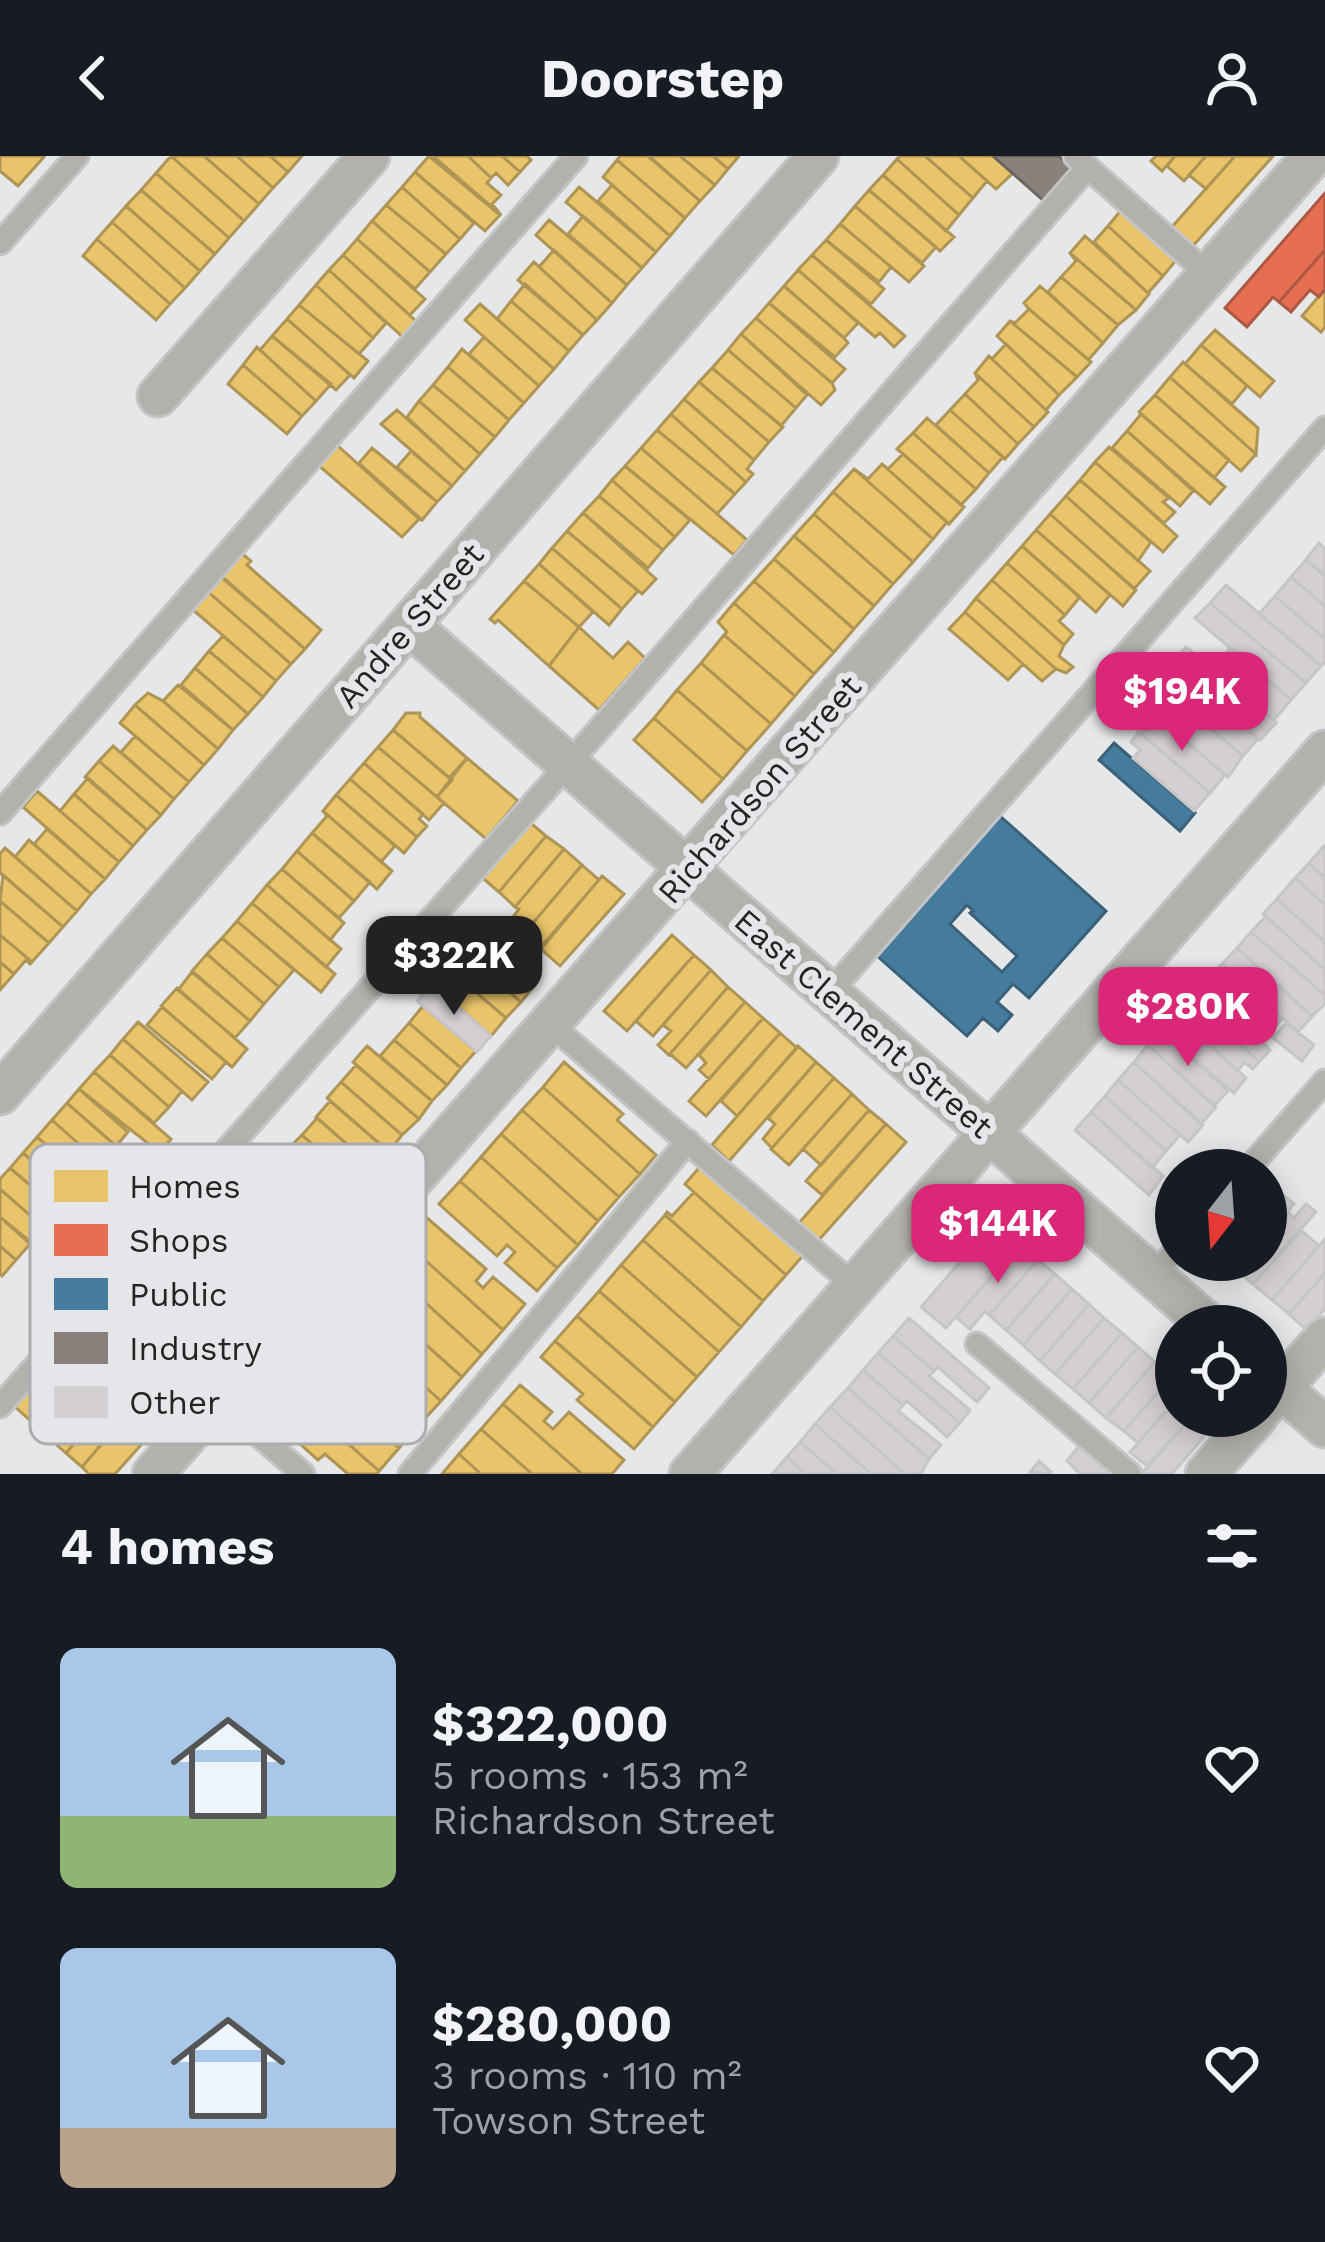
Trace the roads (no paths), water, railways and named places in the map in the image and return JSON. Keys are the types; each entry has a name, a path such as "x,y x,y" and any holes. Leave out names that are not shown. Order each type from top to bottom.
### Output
{"street":[{"path":"158,396 369,156"},
{"name":"Andre Street","path":"0,1094 818,156"},
{"name":"Richardson Street","path":"426,1166 1313,156"},
{"name":"East Clement Street","path":"409,625 989,1133 1155,1256"},
{"path":"690,1474 1325,751"},
{"path":"1287,1377 1325,1339"},
{"path":"1287,1406 1325,1427"},
{"path":"1206,1474 1235,1437"},
{"name":"Richardson Street","path":"153,1474 179,1444"}],"lane":[{"path":"0,243 77,156"},
{"path":"0,813 576,156"},
{"path":"232,1144 567,763 1081,161 1209,275"},
{"path":"830,993 1325,428"},
{"path":"551,1025 855,1286"},
{"path":"1265,1149 1325,1081"},
{"path":"410,1474 688,1142"},
{"path":"977,1344 1130,1474"},
{"path":"0,1406 30,1372"},
{"path":"269,1444 303,1474"}]}
